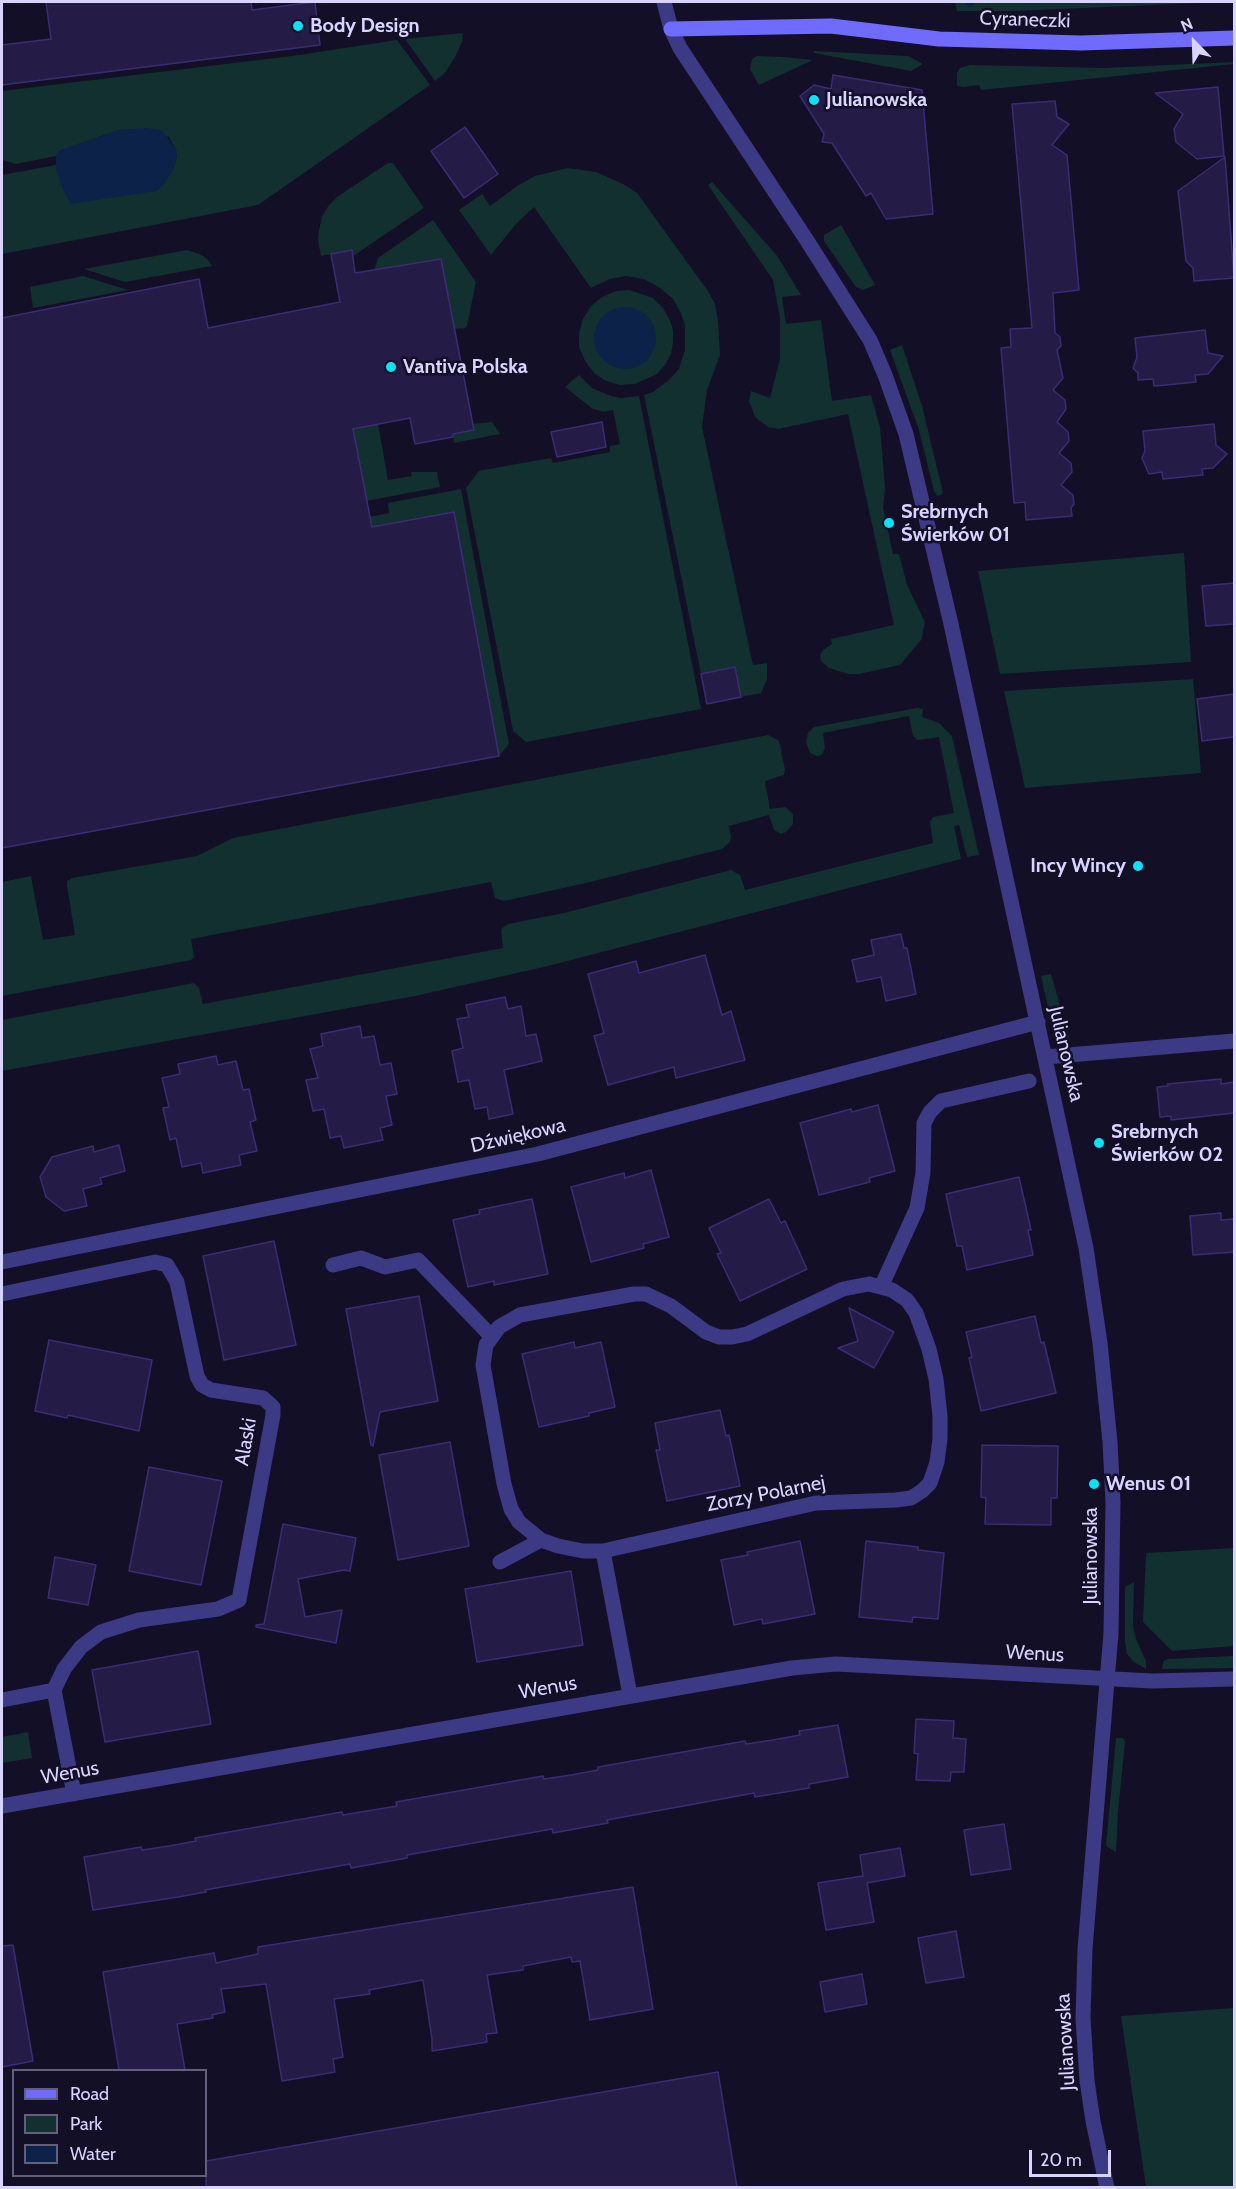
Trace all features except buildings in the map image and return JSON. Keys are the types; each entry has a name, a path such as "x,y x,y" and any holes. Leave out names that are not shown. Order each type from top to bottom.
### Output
{"street":[{"name":"Julianowska","path":"664,2 671,29 680,48 870,340 906,435 951,624 1086,1248 1101,1343 1107,1405 1113,1529 1113,1597 1085,1949 1083,2018 1087,2081 1107,2187"},
{"name":"Cyraneczki","path":"671,29 831,26 939,39 1081,43 1234,38"},
{"name":"Dźwiękowa","path":"2,1262 538,1155 1038,1022"},
{"path":"1046,1057 1234,1041"},
{"path":"881,1287 917,1208 923,1173 924,1123 930,1112 941,1101 1029,1081"},
{"path":"333,1265 361,1258 385,1267 418,1260 492,1336"},
{"name":"Alaski","path":"2,1294 155,1262 167,1265 177,1282 197,1376 202,1385 211,1390 263,1398 273,1407 238,1600 218,1610 139,1620 101,1632 81,1647 64,1669 54,1690"},
{"name":"Zorzy Polarnej","path":"869,1284 881,1287 892,1290 907,1300 916,1313 929,1349 936,1378 940,1416 937,1462 930,1483 922,1491 911,1498 896,1500 816,1503 603,1551 583,1551 558,1546 541,1540 519,1522 511,1509 504,1484 483,1365 486,1345 499,1327 520,1316 634,1294 646,1294 671,1306 706,1332 719,1337 732,1337 747,1334 843,1289 869,1284"},
{"path":"500,1563 541,1540"},
{"path":"603,1551 630,1695"},
{"name":"Wenus","path":"2,1806 792,1668 836,1664 1107,1679 1173,1681 1234,1678"},
{"path":"2,1700 54,1690 74,1794"}],"green space":[{"path":"955,2 1222,2 1015,11 957,11"},
{"path":"463,33 462,42 455,57 445,73 435,81 405,39"},
{"path":"397,40 430,85 258,205 2,254 2,175 56,165 56,169 177,158 176,150 169,137 119,130 59,151 56,156 16,164 2,160 2,91 292,56"},
{"path":"814,51 908,56 923,64 911,71 814,53"},
{"path":"757,56 813,60 759,85 750,69 752,59"},
{"path":"1234,62 1234,64 981,90 979,85 957,86 957,73 960,68 970,65 1104,68"},
{"path":"388,163 393,163 424,208 353,256 351,250 321,256 319,230 322,217 329,205 337,197"},
{"path":"568,168 596,172 637,193 715,304 720,355 707,390 702,427 753,665 767,663 767,679 761,693 741,697 735,667 701,674 644,395 653,392 669,380 679,369 685,350 685,326 673,299 644,279 626,276 610,279 591,288 534,207 516,224 491,255 459,210 482,194 490,206 535,176"},
{"path":"712,182 778,257 801,295 782,297 786,324 821,320 832,401 871,395 880,427 885,488 883,508 893,554 899,554 907,585 925,622 921,640 900,665 859,674 848,674 829,668 821,661 820,655 832,644 831,639 894,625 848,414 778,429 768,427 755,417 749,401 751,391 770,398 780,359 780,318 773,280 708,185"},
{"path":"433,220 476,282 465,328 454,329 441,259 385,268 373,274 378,258"},
{"path":"841,225 875,285 863,290 856,287 824,241 824,235"},
{"path":"187,250 202,255 212,266 125,282 84,269"},
{"path":"83,276 128,290 33,308 30,287"},
{"path":"629,290 653,298 662,307 673,330 673,342 671,354 657,374 635,384 620,385 606,381 594,373 579,347 579,333 583,319 591,306 602,297 616,291"},
{"path":"902,345 922,406 943,493 937,496 919,430 890,350"},
{"path":"579,375 592,388 611,396 621,398 639,396 701,709 526,742 513,731 466,488 479,471 551,458 553,463 610,452 610,446 620,444 613,410 604,412 593,409 565,387"},
{"path":"492,422 500,434 454,443 453,434 473,430 472,424"},
{"path":"378,424 388,480 412,476 411,472 437,472 440,487 366,501 352,426 366,427"},
{"path":"461,489 509,744 499,756 454,512 372,527 369,517 389,513 388,503"},
{"path":"1184,553 1191,662 1000,674 978,571"},
{"path":"1193,679 1201,773 1025,788 1004,691"},
{"path":"917,708 923,709 922,717 939,723 952,736 979,855 967,857 959,825 954,826 961,859 548,966 415,996 2,1071 2,1020 194,983 199,988 203,1004 503,948 501,929 508,924 564,913 731,870 740,875 745,890 933,843 930,822 933,817 954,813 939,737 918,740 913,736 909,716 823,733 825,749 821,755 810,753 806,742 808,733 814,727"},
{"path":"768,735 778,740 785,770 784,775 765,781 770,809 785,807 793,814 793,824 781,834 774,830 769,815 729,826 730,842 722,849 586,883 504,901 495,898 491,882 191,939 194,957 191,960 2,996 2,882 31,876 43,940 75,935 67,886 67,881 72,878 197,856 233,838"},
{"path":"1051,974 1070,1041 1067,1042 1053,1029 1041,976"},
{"path":"1234,1548 1234,1646 1172,1651 1143,1622 1146,1553"},
{"path":"1134,1582 1133,1626 1146,1661 1146,1669 1134,1662 1127,1654 1125,1642 1125,1587"},
{"path":"1234,1656 1234,1668 1162,1669 1163,1662 1167,1659"},
{"path":"28,1732 32,1758 2,1763 2,1737"},
{"path":"1116,1738 1123,1738 1125,1742 1116,1852 1106,1846"},
{"path":"1234,2008 1234,2187 1146,2187 1121,2016"}],"water":[{"path":"146,128 162,130 176,150 177,158 174,168 163,186 156,191 71,204 63,190 56,169 58,151 119,130"},
{"path":"625,307 637,309 647,316 654,326 656,338 654,350 647,360 637,367 625,369 613,367 603,360 596,350 594,338 596,326 603,316 613,309"}],"place":[{"name":"Body Design","path":"298,26"},
{"name":"Julianowska","path":"814,100"},
{"name":"Vantiva Polska","path":"391,367"},
{"name":"Srebrnych Świerków 01","path":"889,523"},
{"name":"Incy Wincy","path":"1138,866"},
{"name":"Srebrnych Świerków 02","path":"1099,1143"},
{"name":"Wenus 01","path":"1094,1484"}]}
